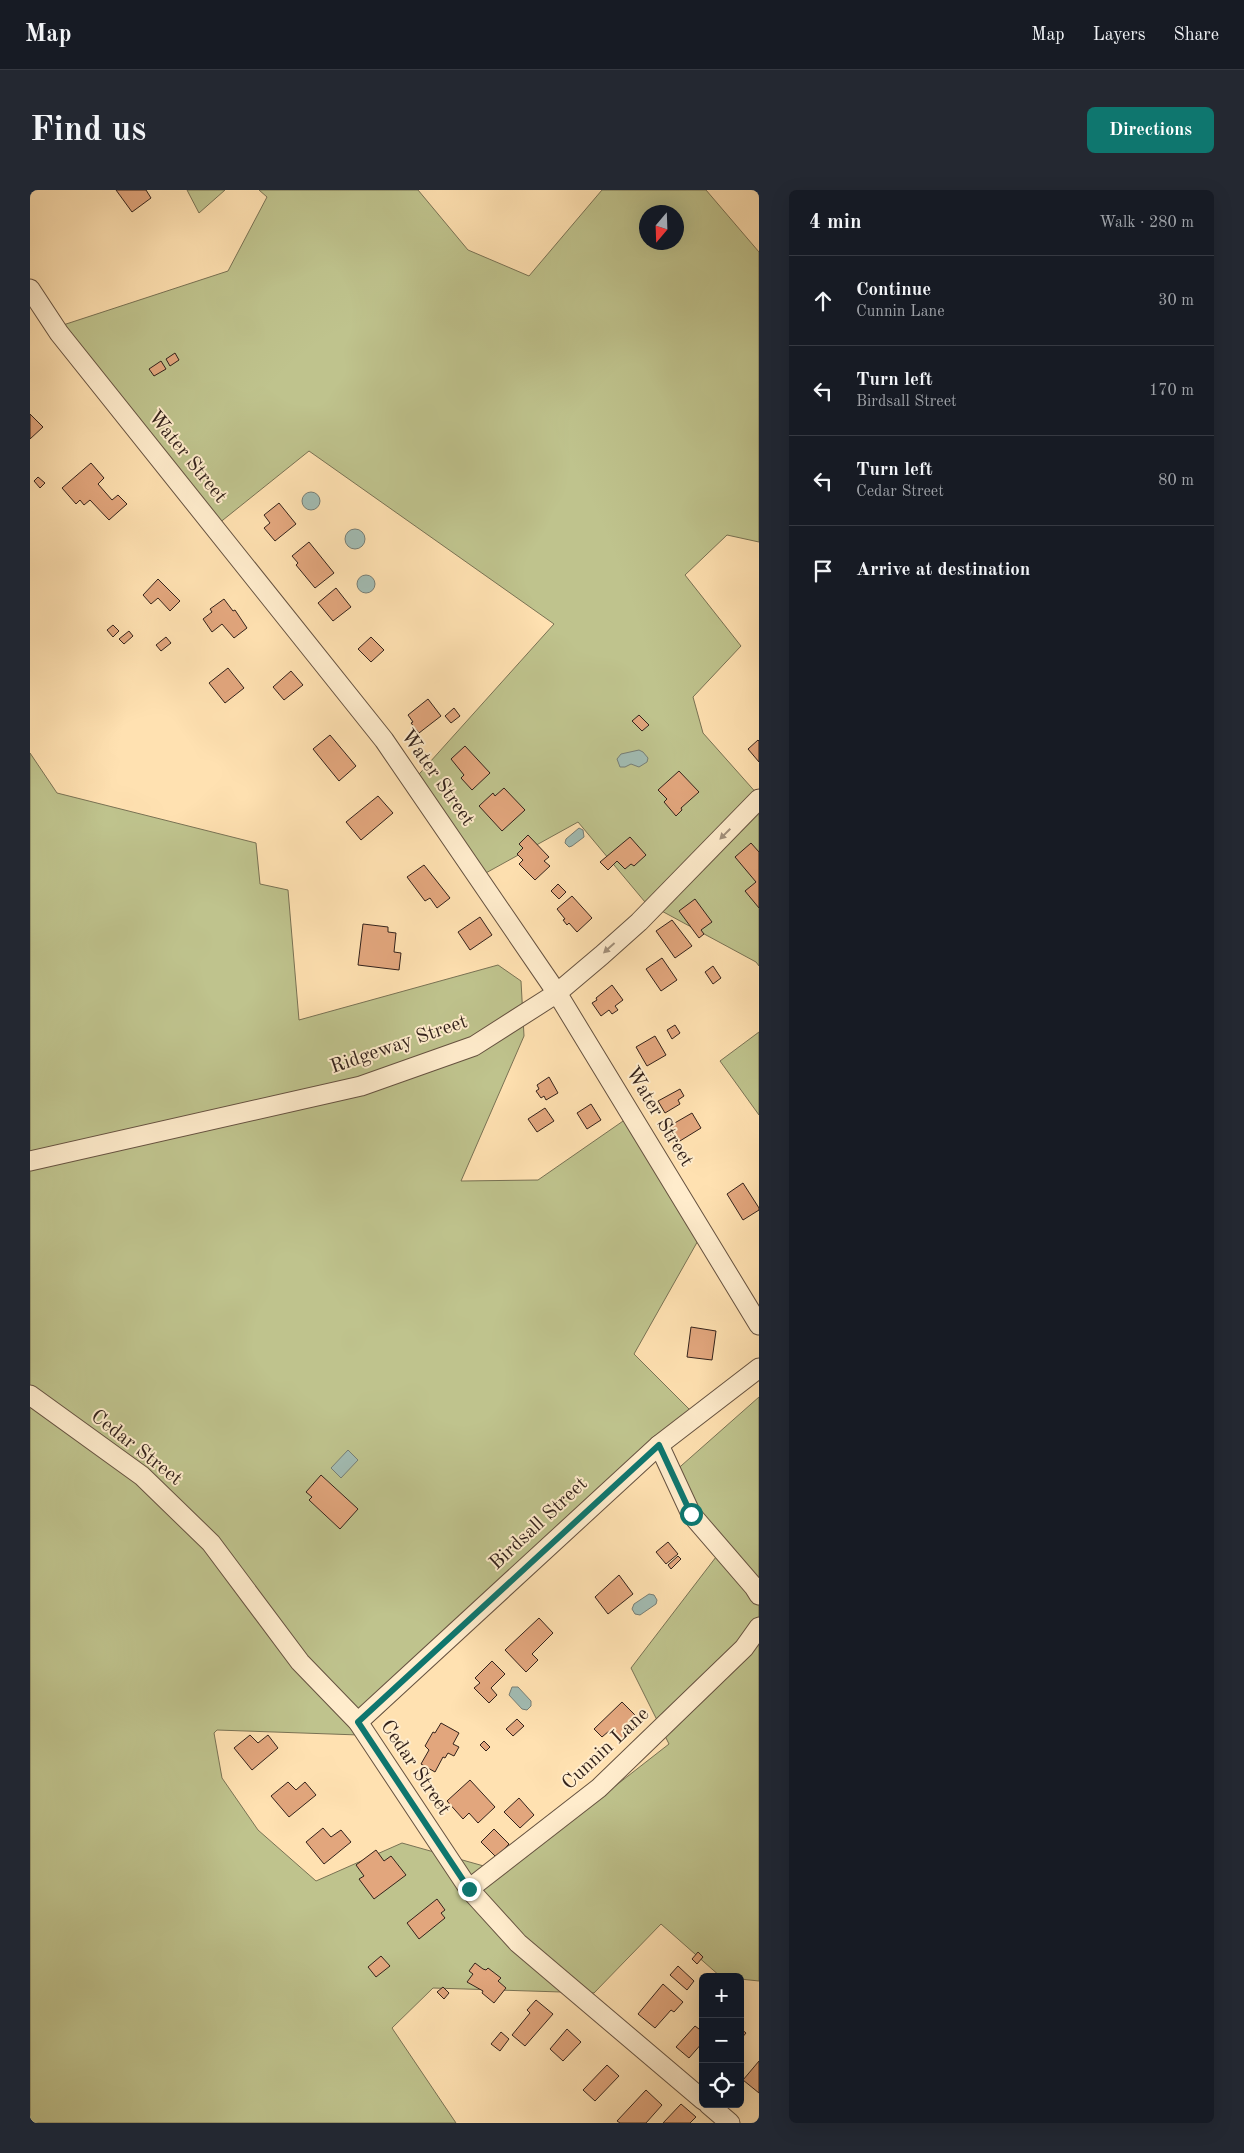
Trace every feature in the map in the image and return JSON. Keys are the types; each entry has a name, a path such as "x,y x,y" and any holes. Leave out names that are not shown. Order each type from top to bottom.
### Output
{"street":[{"name":"Water Street","path":"30,290 59,333 384,740 557,993 759,1325"},
{"name":"Ridgeway Street","path":"30,1161 361,1086 474,1046 557,993 639,922 759,799"},
{"name":"Birdsall Street","path":"358,1722 659,1445 759,1368"},
{"name":"Cedar Street","path":"30,1395 142,1476 211,1543 300,1662 358,1722 469,1889 518,1943 699,2097"},
{"path":"659,1445 691,1514 759,1594"},
{"name":"Cunnin Lane","path":"469,1889 562,1819 599,1788 744,1648 759,1627"},
{"path":"713,2108 730,2123"}],"green space":[{"path":"187,190 225,190 199,213"},
{"path":"259,190 418,190 468,250 529,276 602,190 706,190 759,252 759,542 727,535 685,575 741,646 693,697 703,733 759,796 759,966 756,962 645,902 578,822 484,874 412,782 554,624 309,451 213,528 57,327 228,271 267,197"},
{"path":"30,753 57,793 256,843 260,884 288,890 299,1020 498,965 521,981 524,1036 461,1181 538,1180 626,1119 704,1230 634,1354 697,1417 359,1735 217,1730 214,1733 222,1778 258,1830 316,1881 402,1843 505,1872 669,1744 631,1668 716,1557 673,1473 759,1397 759,1981 744,1979 744,1973 716,1973 661,1924 594,1993 433,1988 392,2028 456,2123 30,2123"},
{"path":"759,1032 759,1115 720,1061"}],"water":[{"path":"311,492 317,495 320,501 317,507 311,510 305,507 302,501 305,495"},
{"path":"355,529 362,532 365,539 362,546 355,549 348,546 345,539 348,532"},
{"path":"366,575 372,578 375,584 372,590 366,593 360,590 357,584 360,578"},
{"path":"639,750 648,758 647,762 639,767 631,764 620,767 617,759 621,754"},
{"path":"579,828 583,830 584,837 569,847 565,843 566,839"},
{"path":"348,1450 358,1460 341,1478 331,1468"},
{"path":"649,1594 654,1595 657,1600 656,1604 640,1615 635,1614 632,1609 634,1604"},
{"path":"512,1687 518,1687 531,1701 531,1706 527,1710 522,1709 509,1695"}],"building":[{"path":"116,190 146,190 151,198 132,212"},
{"path":"175,353 179,360 170,366 166,359"},
{"path":"161,361 166,369 154,376 149,369"},
{"path":"30,414 43,427 30,439"},
{"path":"91,463 104,478 98,484 112,500 118,495 127,504 109,520 90,500 84,505 80,500 76,504 62,488"},
{"path":"38,477 45,483 40,488 34,481"},
{"path":"279,503 296,524 275,541 264,528 270,523 264,515"},
{"path":"309,542 334,573 315,588 296,565 298,563 292,556"},
{"path":"158,579 180,601 170,611 158,598 151,604 143,595"},
{"path":"336,588 351,607 333,621 318,603"},
{"path":"224,599 233,611 235,610 247,628 234,638 222,624 212,632 203,619 212,612 210,609"},
{"path":"113,625 119,631 113,637 107,630"},
{"path":"129,631 133,636 124,644 119,639"},
{"path":"166,637 171,643 161,651 156,645"},
{"path":"371,637 384,650 371,662 358,649"},
{"path":"228,668 244,688 225,703 209,683"},
{"path":"291,671 303,685 284,700 273,687"},
{"path":"428,699 441,716 419,733 411,723 413,722 408,715"},
{"path":"454,708 460,716 451,723 445,716"},
{"path":"639,715 649,725 642,731 632,721"},
{"path":"330,735 356,766 339,781 313,749"},
{"path":"759,741 759,762 748,749"},
{"path":"465,746 490,773 472,790 461,778 464,775 451,759"},
{"path":"679,771 699,792 681,808 682,810 676,816 664,802 667,799 658,790"},
{"path":"504,788 525,810 502,831 479,806 493,793 495,796"},
{"path":"378,796 393,813 361,840 346,822"},
{"path":"528,835 549,857 544,861 550,866 535,880 519,864 523,860 517,854 523,848 519,844"},
{"path":"630,837 646,855 634,866 631,864 625,869 617,861 608,870 600,862"},
{"path":"751,843 759,852 759,908 745,891 756,882 735,857"},
{"path":"424,865 450,898 437,908 430,898 425,901 407,877"},
{"path":"558,884 566,892 559,899 551,891"},
{"path":"572,896 592,918 577,932 569,923 567,925 557,909"},
{"path":"695,899 712,922 701,930 704,934 699,938 679,911"},
{"path":"480,917 492,935 470,950 458,932"},
{"path":"672,920 692,946 675,958 656,931"},
{"path":"363,924 388,927 388,932 396,933 394,952 401,953 399,970 358,965"},
{"path":"662,958 677,980 661,991 646,969"},
{"path":"713,966 721,978 713,984 705,972"},
{"path":"612,985 623,1000 615,1006 618,1010 612,1014 609,1010 601,1016 592,1003"},
{"path":"675,1025 680,1033 672,1039 667,1030"},
{"path":"655,1036 666,1055 647,1066 636,1047"},
{"path":"549,1077 558,1093 546,1100 544,1096 541,1098 536,1091 539,1089 537,1085"},
{"path":"680,1089 684,1096 678,1100 680,1104 665,1113 658,1101"},
{"path":"591,1104 601,1120 587,1129 577,1113"},
{"path":"545,1108 554,1121 537,1132 528,1119"},
{"path":"692,1113 701,1128 675,1144 666,1128"},
{"path":"743,1183 759,1210 743,1220 727,1194"},
{"path":"691,1327 716,1331 712,1360 687,1357"},
{"path":"321,1475 358,1509 340,1529 309,1500 312,1497 306,1492"},
{"path":"668,1542 678,1554 666,1564 656,1552"},
{"path":"678,1556 681,1559 671,1569 668,1565"},
{"path":"619,1575 633,1594 608,1614 595,1597"},
{"path":"539,1618 553,1633 532,1654 538,1660 526,1672 505,1650"},
{"path":"492,1661 505,1674 491,1688 497,1695 489,1703 474,1688 480,1683 475,1678"},
{"path":"622,1702 641,1721 620,1741 609,1731 602,1737 594,1729"},
{"path":"517,1719 524,1726 513,1736 506,1729"},
{"path":"441,1723 459,1733 453,1744 459,1747 454,1756 448,1753 445,1758 443,1757 435,1772 421,1764 429,1750 425,1746"},
{"path":"250,1735 258,1743 268,1735 278,1748 252,1770 234,1748"},
{"path":"484,1741 490,1747 486,1751 480,1745"},
{"path":"470,1780 495,1807 478,1823 469,1813 463,1819 447,1801"},
{"path":"288,1782 296,1790 305,1782 316,1795 289,1817 271,1796"},
{"path":"519,1798 534,1815 520,1828 504,1812"},
{"path":"323,1828 331,1837 341,1830 351,1842 324,1864 306,1842"},
{"path":"494,1829 509,1844 496,1857 481,1842"},
{"path":"376,1850 384,1861 391,1856 406,1875 374,1899 359,1879 364,1876 356,1865"},
{"path":"437,1899 445,1910 441,1913 445,1918 419,1939 407,1923"},
{"path":"698,1952 703,1957 697,1964 692,1959"},
{"path":"381,1956 390,1966 376,1977 368,1967"},
{"path":"475,1963 483,1969 486,1970 488,1968 501,1978 498,1981 506,1988 494,2003 482,1993 483,1991 467,1982 473,1974 469,1971"},
{"path":"678,1966 694,1981 687,1990 670,1975"},
{"path":"663,1984 683,2002 674,2012 671,2010 655,2028 638,2014"},
{"path":"443,1987 449,1993 444,1999 437,1992"},
{"path":"536,2000 553,2014 525,2046 512,2035 530,2013 527,2010"},
{"path":"695,2026 699,2029 699,2047 689,2058 676,2047"},
{"path":"567,2029 581,2042 563,2061 550,2049"},
{"path":"501,2032 509,2039 500,2051 491,2044"},
{"path":"759,2061 759,2093 744,2079"},
{"path":"607,2065 619,2076 595,2101 583,2090"},
{"path":"646,2090 662,2105 646,2123 620,2123 617,2121"},
{"path":"681,2104 696,2117 690,2123 663,2123"}],"route":[{"path":"469,1889 358,1722 659,1445 691,1514"}]}
